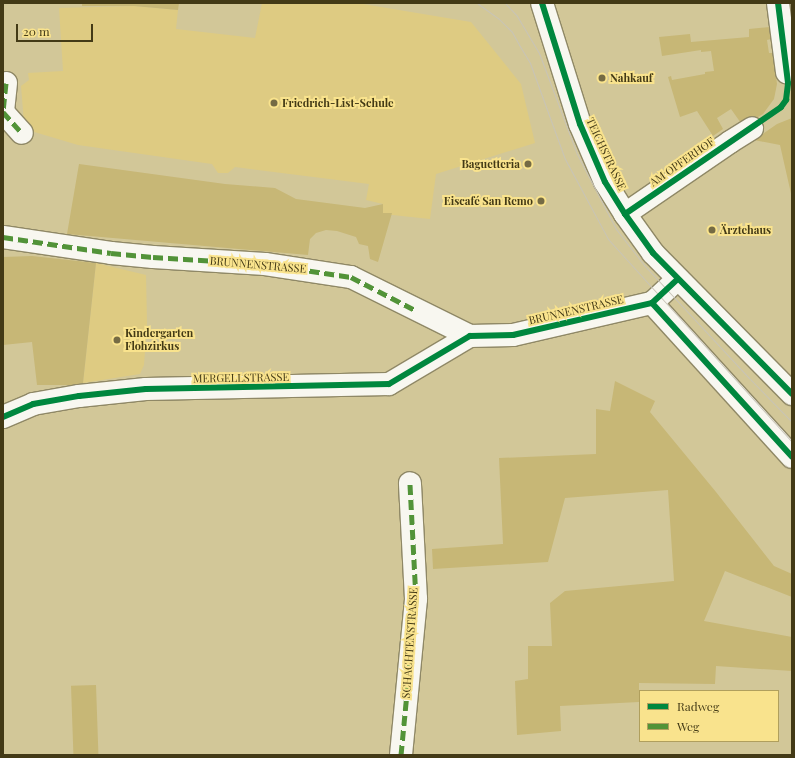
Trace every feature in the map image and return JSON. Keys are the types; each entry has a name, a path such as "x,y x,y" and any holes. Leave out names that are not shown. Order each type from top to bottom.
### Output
{"street":[{"name":"TEICHSTRASSE","path":"542,3 580,124 605,182 625,214 653,253 792,394"},
{"path":"778,3 787,72"},
{"path":"6,83 3,112 22,133"},
{"name":"AM OPFERHOF","path":"625,214 752,128"},
{"name":"BRUNNENSTRASSE","path":"3,237 153,257 265,264 351,277 470,336 513,335 652,303 678,279"},
{"path":"652,303 792,457"},
{"name":"MERGELLSTRASSE","path":"3,417 32,404 79,396 146,389 389,384 470,336"},
{"name":"SCHACHTENSTRASSE","path":"401,755 416,599 410,483"}],"shaded area":[{"path":"82,3 179,3 178,10 134,6 82,6"},
{"name":"Friedrich-List-Schule","path":"262,3 357,3 471,22 521,84 535,143 436,174 430,219 383,214 383,204 366,200 369,184 235,167 228,173 218,173 212,164 78,145 31,131 24,123 21,86 29,80 28,73 63,71 59,8 134,6 178,10 176,29 255,38"},
{"path":"770,27 771,39 767,40 769,53 773,53 777,84 774,99 763,114 743,126 731,109 717,118 723,129 713,136 697,111 680,117 668,77 671,76 672,80 714,71 711,51 701,52 701,50 662,56 659,37 690,34 691,42 749,37 749,29"},
{"path":"792,118 792,198 780,145 754,140 777,124"},
{"path":"79,164 225,184 275,188 296,199 365,208 383,204 383,213 392,213 378,262 370,259 368,246 359,244 356,237 337,231 326,230 316,233 310,239 308,255 67,234"},
{"path":"32,256 96,263 83,383 73,385 37,385 32,342 3,345 3,257"},
{"name":"Kindergarten Flohzirkus","path":"96,263 146,275 147,323 144,365 140,374 83,383"},
{"path":"615,381 655,401 650,412 716,492 774,566 792,574 792,597 725,571 704,621 792,637 792,671 716,666 715,684 639,683 639,702 560,706 561,731 517,735 515,681 528,679 528,646 552,646 550,603 565,591 674,581 668,490 565,498 548,562 433,569 432,549 503,544 499,458 596,454 596,409 610,411"},
{"path":"96,685 98,755 73,755 71,686"}],"tram line":[{"path":"477,3 499,19 512,32 530,63 565,159 608,239 792,442"},
{"path":"505,3 517,16 539,53 577,154 616,229 644,265 792,422"}],"marked path":[{"path":"6,83 3,112 22,133"},
{"path":"3,237 111,253 265,264 351,277 415,310"},
{"path":"401,755 416,599 410,483"}],"cycle path":[{"path":"542,3 580,124 605,182 625,214 653,253 792,394"},
{"path":"625,214 781,107 786,100 788,83 778,3"},
{"path":"3,417 33,404 79,396 146,389 389,384 470,336 513,335 652,303 678,279"},
{"path":"652,303 792,457"}],"place":[{"name":"Nahkauf","path":"602,78"},
{"name":"Friedrich-List-Schule","path":"274,103"},
{"name":"Baguetteria","path":"528,164"},
{"name":"Eiscafé San Remo","path":"541,201"},
{"name":"Ärztehaus","path":"712,230"},
{"name":"Kindergarten Flohzirkus","path":"117,340"}]}
